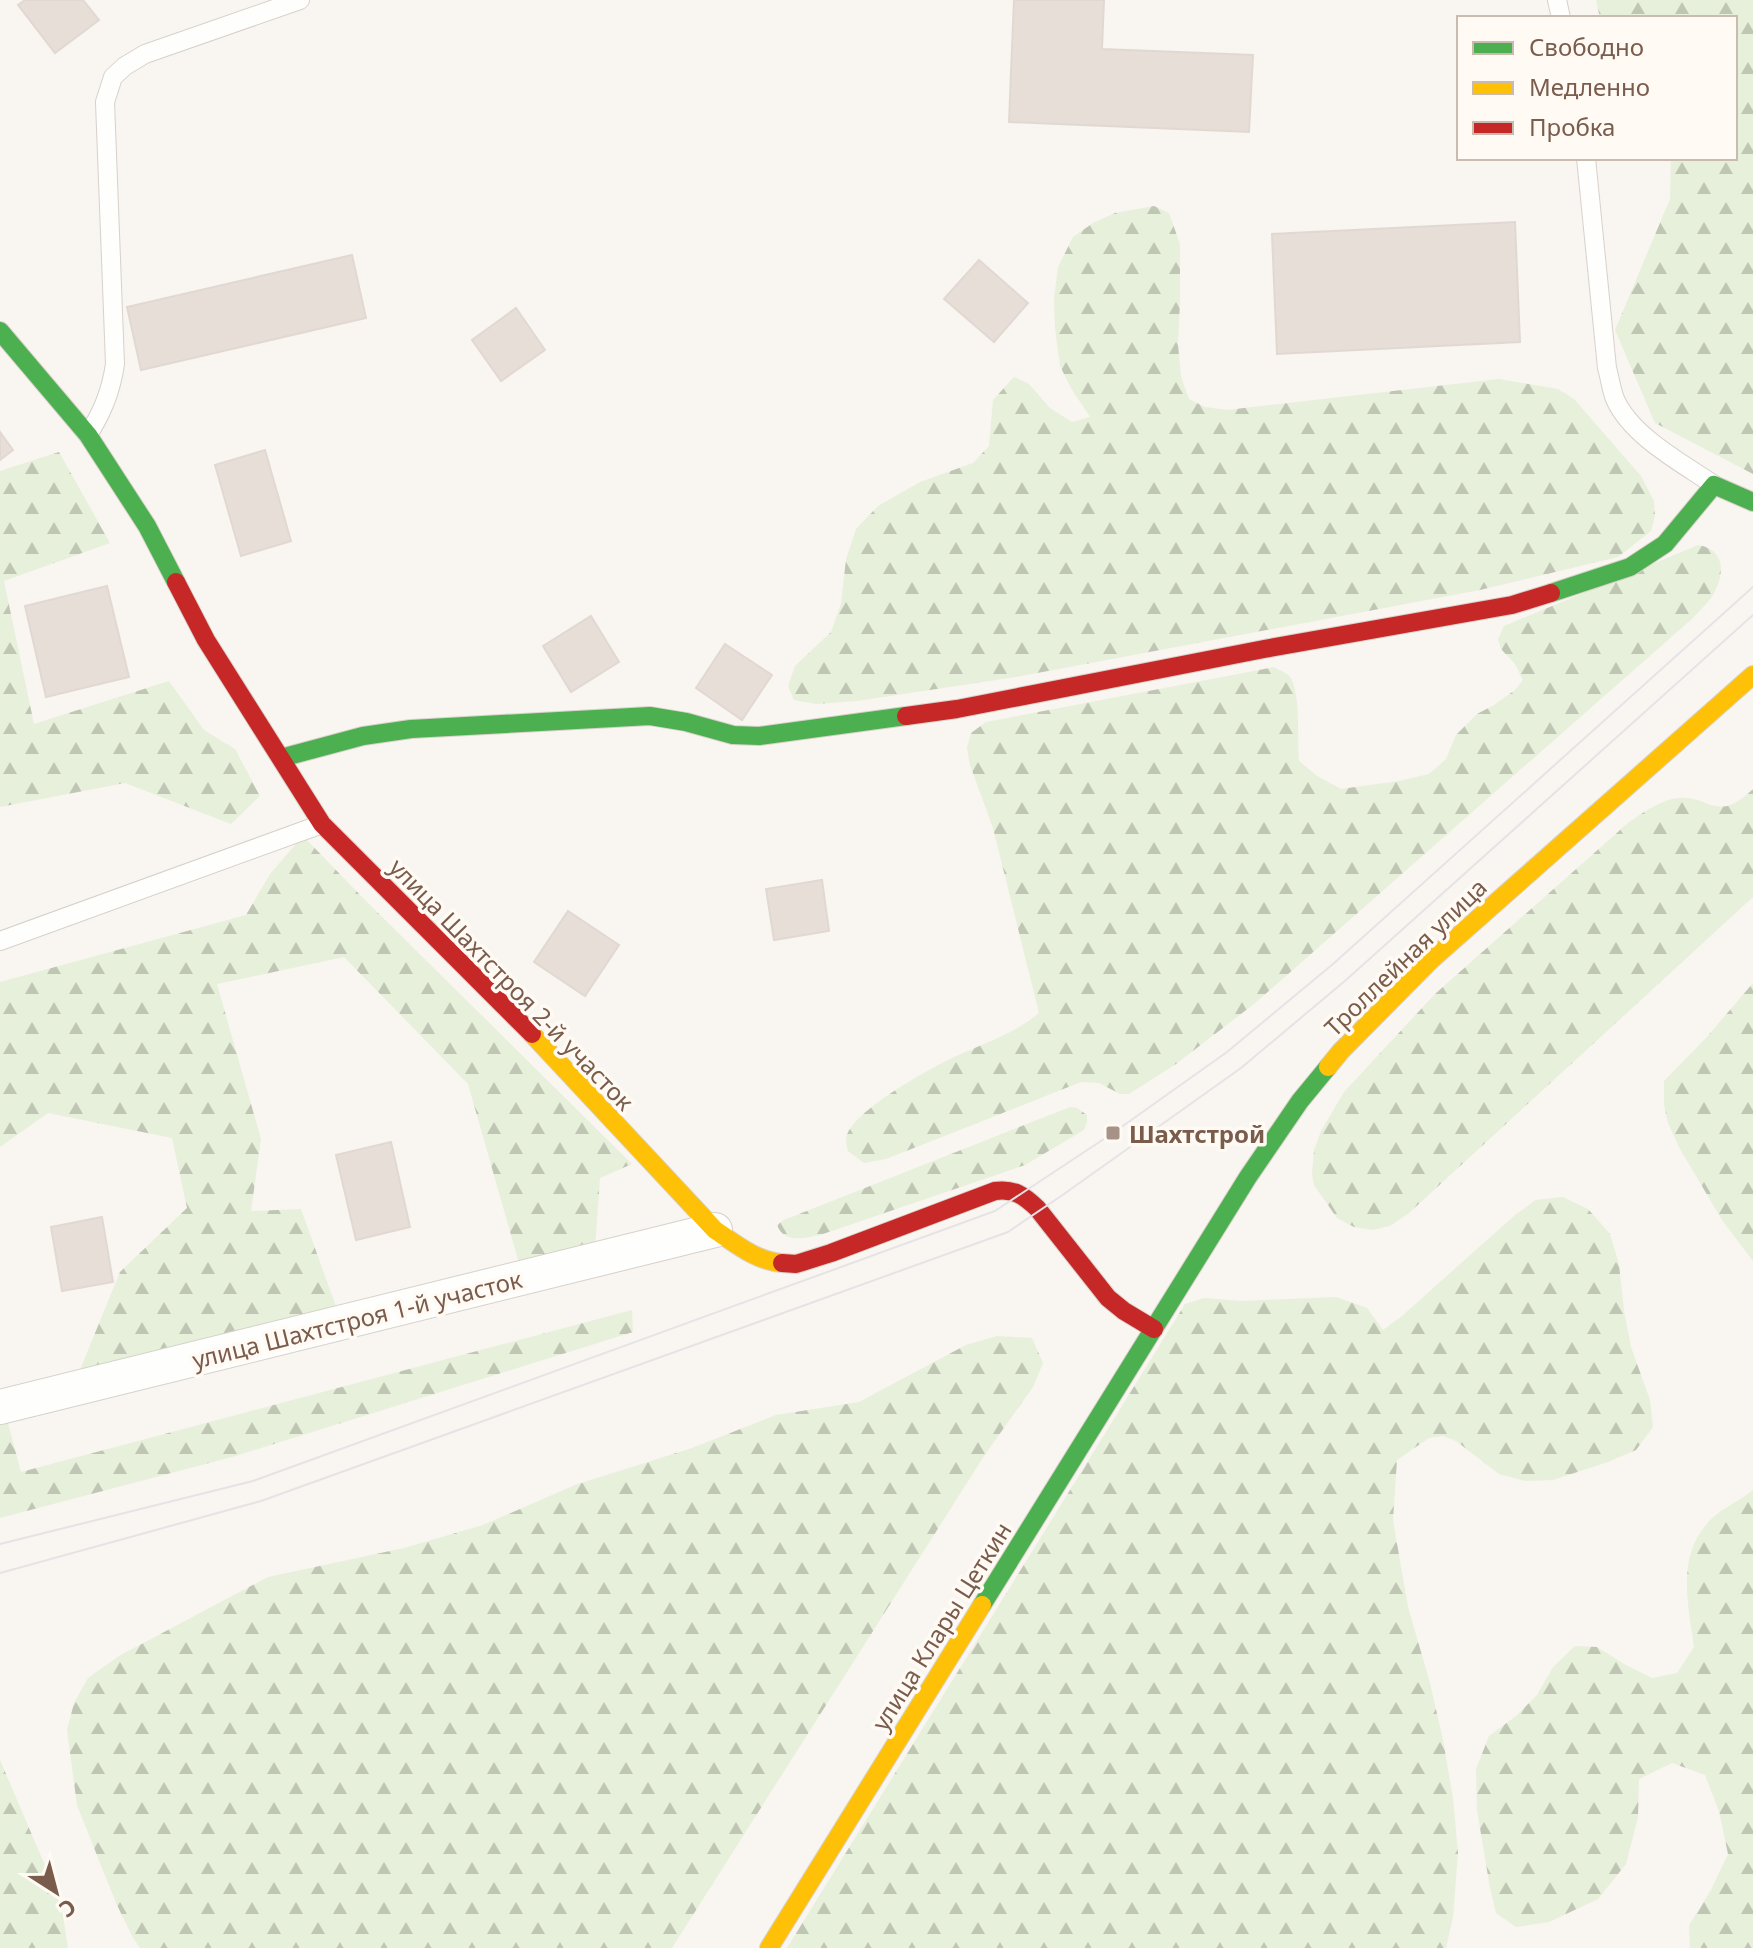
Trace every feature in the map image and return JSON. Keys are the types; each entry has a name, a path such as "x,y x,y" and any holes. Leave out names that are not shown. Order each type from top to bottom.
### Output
{"street":[{"name":"улица Шахтстроя 2-й участок","path":"0,331 88,435 147,526 206,640 322,824 530,1032 715,1230 747,1252 770,1262 796,1264 995,1191 1011,1189 1040,1210 1108,1298 1154,1329"},
{"path":"281,758 363,736 411,729 650,716 686,722 721,733 759,736 957,709 1264,649 1512,605 1630,567 1665,544 1714,485 1753,502"},
{"name":"Троллейная улица","path":"1154,1329 1248,1177 1300,1101 1341,1051 1431,960 1753,675"},
{"name":"улица Шахтстроя 1-й участок","path":"0,1407 715,1230"},
{"name":"улица Клары Цеткин","path":"769,1948 1154,1329"}],"lane":[{"path":"88,435 111,389 115,364 105,102 113,77 145,54 300,0"},
{"path":"1586,160 1607,368 1615,399 1639,431 1714,485"},
{"path":"0,941 322,824"}],"green space":[{"path":"1596,0 1753,0 1753,474 1655,423 1615,330 1670,199 1671,160 1737,160 1737,16 1600,16"},
{"path":"1154,206 1169,213 1180,244 1178,344 1181,377 1189,399 1205,407 1227,410 1499,379 1558,389 1574,399 1641,476 1654,501 1655,516 1651,531 1618,557 1480,590 1016,677 857,701 816,704 794,700 788,686 795,666 831,632 841,604 846,559 856,529 878,506 920,482 973,463 989,446 993,400 1014,377 1028,383 1050,408 1072,422 1090,417 1060,366 1054,299 1058,267 1073,237 1093,223 1115,213"},
{"path":"59,452 110,543 4,581 34,724 169,681 204,730 235,749 260,796 231,824 125,783 0,807 0,471"},
{"path":"1698,545 1714,552 1719,558 1721,573 1716,590 1693,618 1254,1004 1176,1064 1129,1094 1120,1094 1099,1083 1081,1082 886,1159 864,1163 848,1151 846,1139 850,1129 888,1095 921,1074 994,1040 1039,1013 993,828 970,765 967,748 971,733 986,722 1274,667 1288,675 1293,684 1299,761 1317,776 1341,789 1429,774 1446,759 1456,735 1477,714 1515,690 1523,680 1515,664 1501,649 1498,639 1504,626"},
{"path":"1753,789 1753,897 1409,1213 1390,1226 1372,1230 1354,1227 1337,1218 1314,1185 1314,1150 1321,1131 1344,1092 1435,994 1643,813 1672,799 1695,799 1720,807 1740,800"},
{"path":"303,836 632,1164 600,1178 595,1248 519,1263 468,1084 344,957 217,984 261,1139 251,1211 301,1209 339,1315 73,1387 120,1272 187,1208 172,1138 48,1113 0,1147 0,982 246,915 270,874"},
{"path":"1753,983 1753,1261 1722,1220 1680,1149 1668,1123 1664,1081"},
{"path":"1070,1107 1087,1115 1084,1130 1025,1165 820,1235 790,1237 777,1225 784,1220"},
{"path":"1563,1197 1588,1209 1610,1234 1619,1264 1631,1347 1650,1400 1653,1427 1636,1450 1553,1480 1525,1481 1499,1474 1456,1441 1443,1436 1429,1438 1397,1460 1393,1520 1408,1607 1430,1683 1453,1798 1458,1853 1453,1917 1446,1948 787,1948 1185,1304 1204,1298 1240,1301 1336,1297 1367,1308 1383,1330 1515,1215 1536,1200"},
{"path":"632,1310 633,1332 232,1457 0,1518 0,1393 21,1472"},
{"path":"997,1336 1032,1338 1043,1363 1033,1387 984,1456 672,1948 140,1948 116,1903 77,1805 67,1730 74,1703 88,1678 119,1656 268,1577 404,1548 483,1525 575,1485 692,1448 776,1415 859,1402 966,1345"},
{"path":"1753,1490 1753,1948 1690,1948 1689,1925 1711,1890 1728,1854 1719,1811 1705,1775 1672,1763 1639,1779 1638,1817 1626,1864 1598,1899 1549,1922 1516,1927 1496,1913 1477,1810 1476,1769 1489,1736 1537,1695 1553,1667 1575,1646 1597,1647 1652,1678 1677,1673 1694,1647 1687,1573 1696,1540 1721,1511"},
{"path":"0,1760 61,1903 68,1948 0,1948"}],"building":[{"path":"25,0 83,0 99,20 55,53 18,5"},
{"path":"1014,0 1104,0 1102,49 1253,55 1249,132 1009,122"},
{"path":"1515,222 1520,342 1277,354 1272,234"},
{"path":"352,255 366,318 141,370 127,307"},
{"path":"979,260 1028,303 994,342 944,299"},
{"path":"516,308 545,350 501,381 472,340"},
{"path":"0,432 13,450 0,460"},
{"path":"265,450 291,541 241,556 215,465"},
{"path":"107,586 129,677 46,697 25,606"},
{"path":"591,616 619,662 571,692 543,646"},
{"path":"725,644 772,675 742,720 696,688"},
{"path":"822,880 829,931 774,940 766,889"},
{"path":"568,911 619,945 585,996 534,962"},
{"path":"391,1142 410,1227 356,1240 336,1155"},
{"path":"102,1217 113,1282 62,1291 51,1227"}],"tram line":[{"path":"0,1544 253,1481 995,1211 1227,1052 1333,964 1753,587"},
{"path":"0,1573 261,1501 1008,1232 1241,1068 1346,980 1753,615"}],"traffic: fast":[{"path":"0,331 88,435 147,526 176,582"},
{"path":"1551,593 1630,567 1665,544 1714,485 1753,502"},
{"path":"281,758 363,736 411,729 650,716 733,735 759,736 906,716"},
{"path":"982,1605 1248,1177 1300,1101 1328,1067"}],"traffic: slow":[{"path":"1328,1067 1431,960 1753,675"},
{"path":"532,1034 715,1230 755,1255 782,1263"},
{"path":"769,1948 982,1605"}],"traffic: jam":[{"path":"176,582 206,640 322,824 532,1034"},
{"path":"906,716 1512,605 1551,593"},
{"path":"782,1263 796,1264 831,1253 995,1191 1008,1191 1023,1197 1037,1208 1108,1298 1154,1329"}],"place":[{"name":"Шахтстрой","path":"1113,1133"}]}
